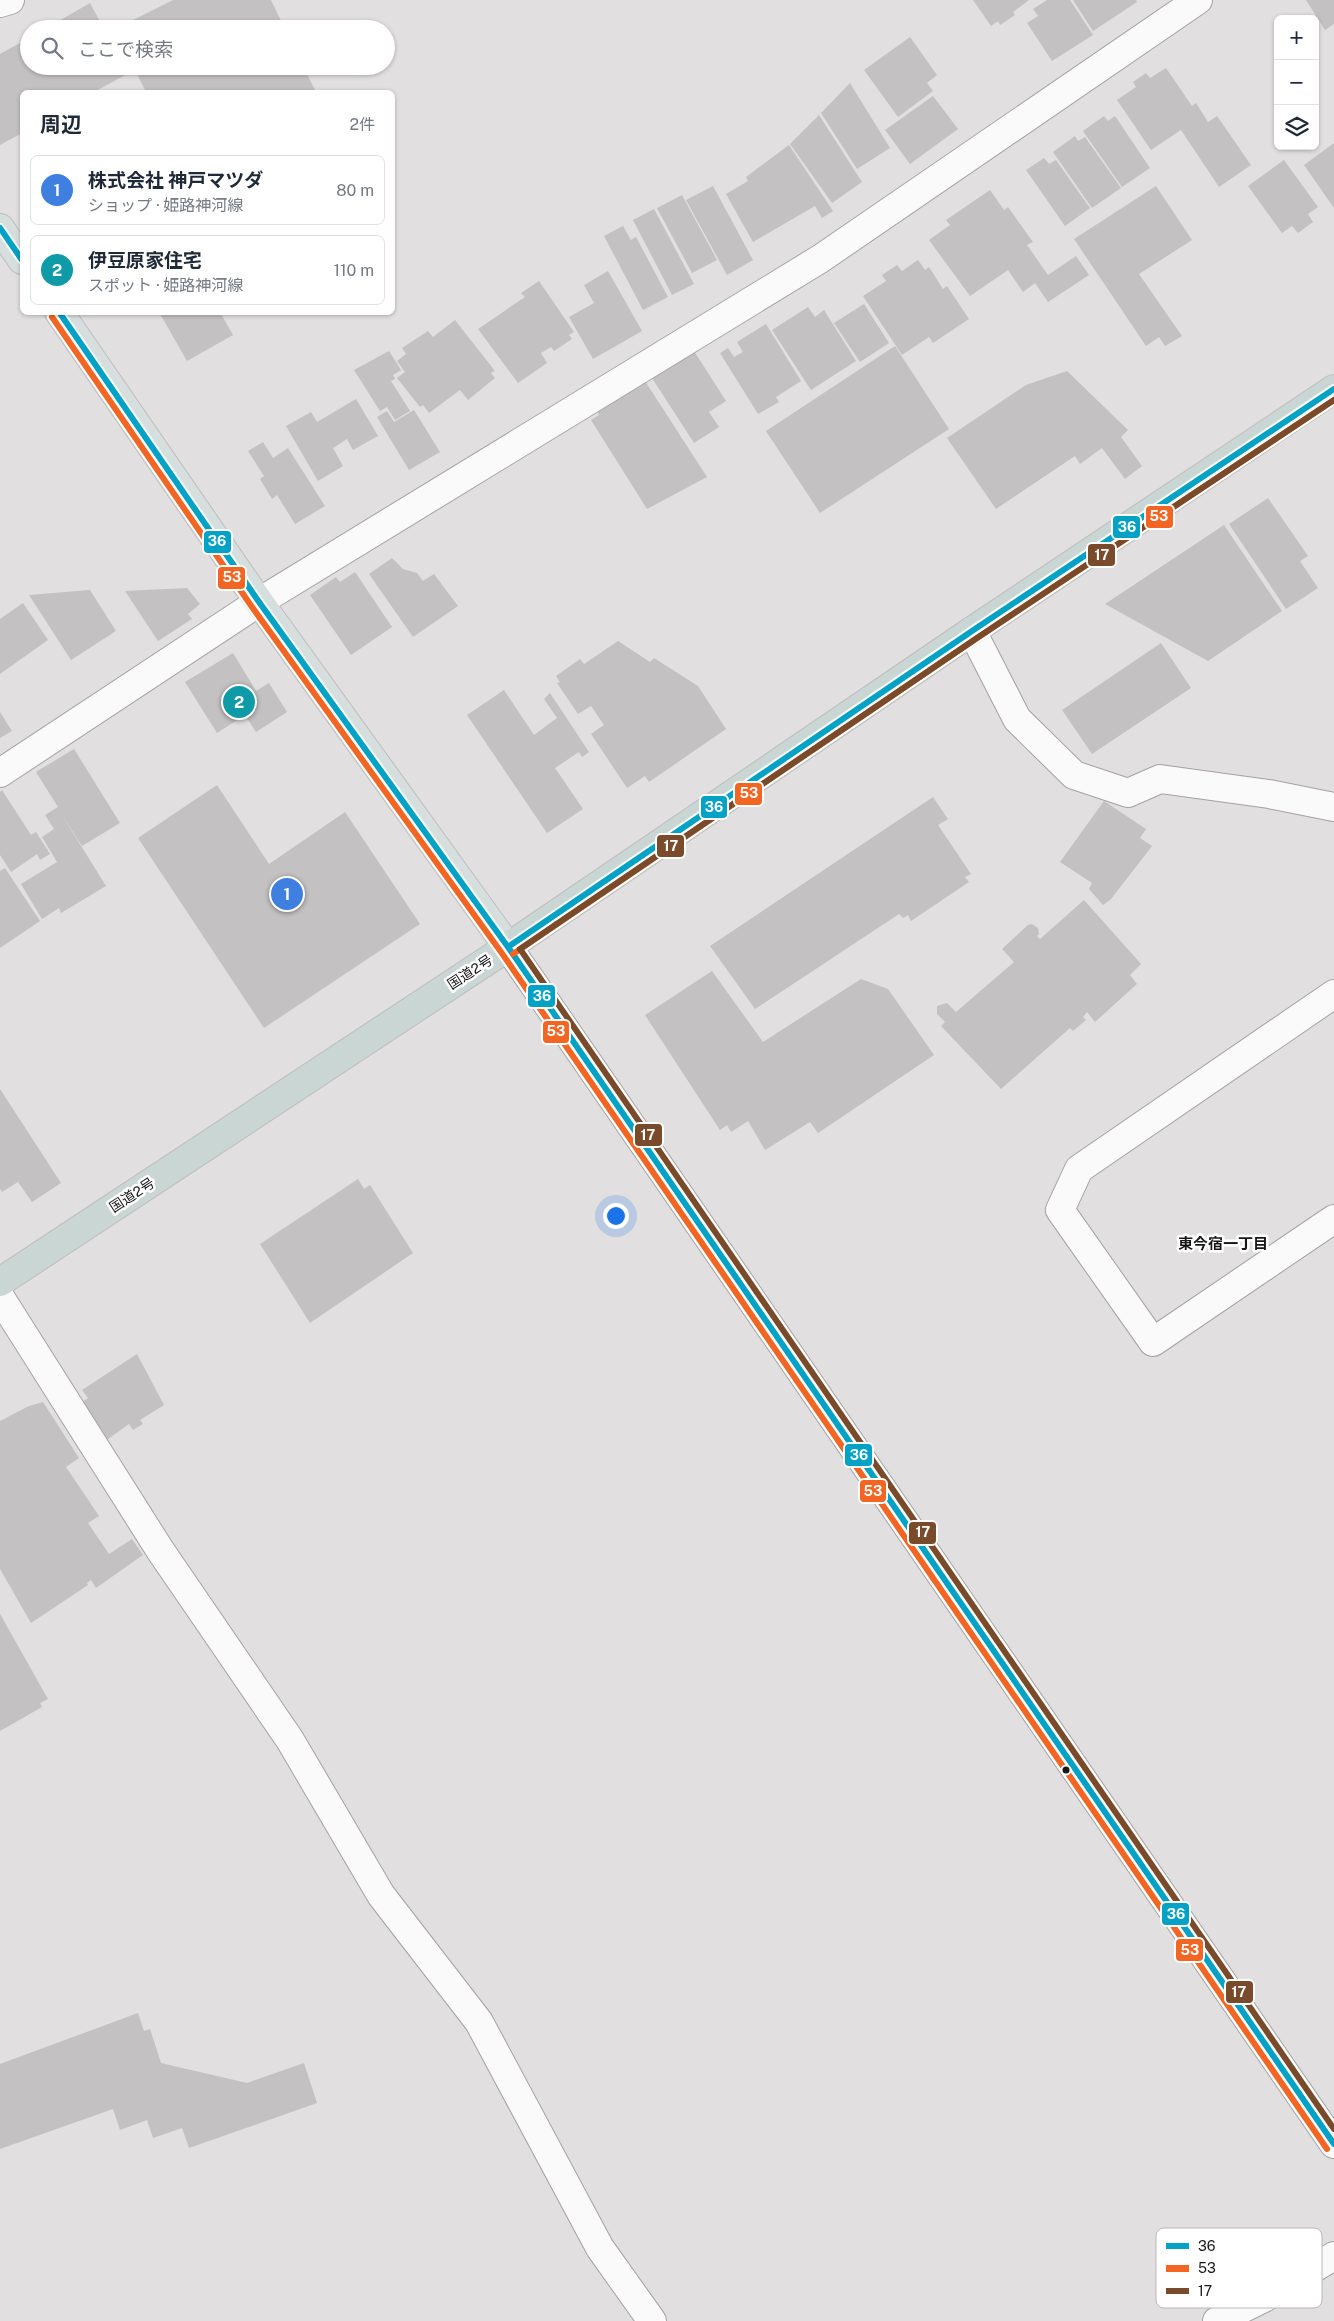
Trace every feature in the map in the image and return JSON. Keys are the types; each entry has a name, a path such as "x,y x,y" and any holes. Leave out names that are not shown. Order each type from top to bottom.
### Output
{"highway":[{"name":"国道2号","path":"0,1282 508,947 972,631 1334,389"}],"main road":[{"path":"0,228 20,257"},
{"path":"61,315 259,602 508,947"}],"street":[{"path":"0,3 10,0"},
{"path":"0,772 259,602 820,258 1198,0"},
{"path":"972,631 1017,719 1074,775 1128,793 1160,779 1269,794 1334,807"},
{"path":"508,947 1334,2144"},
{"path":"1334,994 1079,1169 1060,1210 1154,1342 1334,1219"},
{"path":"0,1297 160,1550 290,1740 381,1895 478,2022 600,2248 652,2321"},
{"path":"1322,2263 1334,2256"},
{"path":"1217,2321 1244,2308"}],"building":[{"path":"173,0 271,0 281,20 133,20"},
{"path":"973,0 1029,0 1013,12 1015,15 1000,25 998,21 991,26"},
{"path":"1047,0 1070,0 1093,35 1052,61 1027,23 1038,16 1033,9"},
{"path":"1073,0 1136,0 1137,2 1093,31"},
{"path":"1306,0 1334,0 1334,24 1325,30 1319,21 1319,15 1316,15"},
{"path":"90,3 99,20 61,20"},
{"path":"910,37 937,75 927,83 933,91 898,117 864,70"},
{"path":"20,43 20,75 125,75 98,90 20,90 20,134 0,145 0,54"},
{"path":"1166,68 1192,106 1196,103 1208,122 1217,116 1251,165 1219,187 1181,130 1151,150 1117,100 1136,87 1133,82 1146,73 1150,78"},
{"path":"138,75 308,75 315,90 145,90"},
{"path":"850,83 890,148 857,169 821,113"},
{"path":"933,96 958,129 910,164 885,130"},
{"path":"819,115 862,182 832,203 790,144"},
{"path":"1104,116 1108,121 1115,116 1150,168 1122,187 1083,131"},
{"path":"1075,136 1078,141 1085,137 1121,188 1092,208 1053,152"},
{"path":"1334,143 1334,208 1304,165"},
{"path":"789,145 833,211 822,218 815,206 753,242 726,194 748,181 746,177"},
{"path":"1044,158 1049,164 1056,160 1090,208 1065,226 1026,170"},
{"path":"1284,160 1318,207 1308,214 1313,222 1298,233 1292,226 1282,233 1248,186"},
{"path":"713,186 753,260 727,275 686,200"},
{"path":"1156,186 1192,240 1139,274 1182,336 1165,346 1159,337 1146,346 1074,239"},
{"path":"990,190 1004,210 1008,207 1033,242 1027,245 1048,275 1076,256 1089,275 1048,302 1035,283 1023,292 1008,270 970,296 929,240 950,225 946,220"},
{"path":"682,195 717,260 692,273 657,208"},
{"path":"654,209 694,284 672,295 633,220"},
{"path":"623,226 631,240 636,237 668,297 643,310 604,236"},
{"path":"918,260 925,270 929,267 943,289 947,286 969,319 933,343 929,337 902,355 863,296 886,281 882,275 897,265 902,271"},
{"path":"608,271 642,331 593,359 569,317 594,303 584,285"},
{"path":"539,281 574,332 569,335 572,339 554,351 551,347 541,353 547,363 518,383 478,329 525,297 521,293"},
{"path":"864,304 889,343 860,362 834,323"},
{"path":"808,307 815,317 824,310 856,361 811,390 772,330"},
{"path":"161,315 222,315 233,335 187,361"},
{"path":"455,320 495,371 491,373 495,378 468,400 460,390 429,413 423,405 420,407 397,378 405,372 397,361 406,354 402,348 428,331 433,337"},
{"path":"766,324 801,381 776,397 779,402 758,414 720,353 728,348 734,357 743,352 737,342"},
{"path":"895,346 949,429 820,513 766,431"},
{"path":"389,351 401,370 393,375 395,379 391,381 410,411 395,420 387,407 380,411 354,370"},
{"path":"694,351 726,401 709,412 719,427 694,443 652,378"},
{"path":"1067,371 1128,430 1121,437 1142,466 1125,479 1102,448 1080,464 1075,456 996,509 947,438 1026,385"},
{"path":"645,381 707,477 647,509 591,420 599,415 597,411"},
{"path":"356,399 378,436 353,450 347,439 333,448 343,466 318,481 286,426 311,412 317,422"},
{"path":"414,410 440,452 409,470 377,417 387,411 394,422"},
{"path":"263,442 273,458 288,448 325,506 295,524 277,495 272,499 260,479 264,476 248,451"},
{"path":"1268,498 1308,556 1300,561 1318,588 1286,609 1229,524"},
{"path":"1224,525 1282,611 1208,661 1105,604"},
{"path":"392,558 403,569 417,573 423,581 434,574 458,606 413,637 369,574"},
{"path":"355,572 392,627 351,655 310,595 336,577 340,582"},
{"path":"187,588 200,604 188,614 192,619 158,641 125,591"},
{"path":"90,590 116,631 71,660 29,595"},
{"path":"23,603 48,640 0,674 0,619"},
{"path":"618,641 650,662 654,658 698,686 726,729 649,782 645,776 627,788 591,734 604,725 591,706 578,714 557,683 560,682 556,676 580,659 584,664"},
{"path":"1161,643 1191,688 1092,754 1062,710"},
{"path":"233,653 256,691 269,683 287,712 256,732 245,715 217,733 185,682"},
{"path":"504,690 534,735 557,718 544,699 550,693 589,752 582,757 579,752 555,768 583,809 547,833 467,715"},
{"path":"0,712 12,731 0,738"},
{"path":"74,749 120,823 82,846 60,812 106,886 61,913 59,908 42,919 21,884 57,862 42,837 54,829 45,815 58,807 36,772"},
{"path":"217,785 269,864 345,812 420,924 264,1028 138,838"},
{"path":"2,790 31,835 36,832 50,854 40,860 37,854 11,872 0,855 0,792"},
{"path":"933,797 948,819 938,825 971,874 965,877 969,882 911,921 908,915 903,918 899,914 755,1009 710,946"},
{"path":"1104,801 1146,829 1140,838 1152,846 1111,899 1103,905 1089,889 1092,883 1060,862"},
{"path":"5,868 40,921 0,948 0,871"},
{"path":"1084,900 1141,964 1130,975 1137,984 1095,1022 1087,1012 1083,1017 1086,1020 1073,1031 1070,1028 1001,1089 941,1026 945,1022 937,1014 937,1006 947,1003 956,1012 1014,962 1002,949 1028,925 1032,924 1038,928 1039,934 1037,936 1040,939"},
{"path":"712,971 763,1042 861,979 888,989 934,1055 818,1133 810,1122 765,1150 748,1121 731,1132 727,1125 720,1130 645,1015"},
{"path":"0,1089 61,1183 32,1202 18,1182 2,1192 0,1189"},
{"path":"358,1179 364,1189 370,1185 413,1253 310,1323 260,1244"},
{"path":"137,1354 164,1405 140,1420 143,1424 133,1430 129,1424 104,1442 79,1404 88,1398 82,1390"},
{"path":"43,1402 79,1458 66,1467 99,1516 88,1523 109,1554 132,1539 143,1555 96,1588 91,1580 87,1583 88,1585 31,1623 0,1569 0,1421 29,1406"},
{"path":"0,1614 48,1699 40,1703 42,1707 0,1731"},
{"path":"138,2013 144,2031 150,2029 161,2063 247,2083 304,2063 317,2103 189,2148 182,2128 153,2138 147,2120 120,2130 113,2109 0,2149 0,2064"}],"transit line":[{"name":"36","path":"0,228 20,257"},
{"name":"36","path":"61,315 259,602 508,947 1334,2144"},
{"name":"53","path":"52,317 252,607 501,952 1327,2149"},
{"name":"36","path":"508,947 972,631 1334,389"},
{"name":"53","path":"513,954 977,638 1334,400"},
{"name":"17","path":"1334,400 977,638 520,949 1334,2129"}],"place":[{"name":"伊豆原家住宅","path":"239,702"},
{"name":"株式会社 神戸マツダ","path":"287,894"}],"district":[{"name":"東今宿一丁目","path":"1223,1243"}]}
